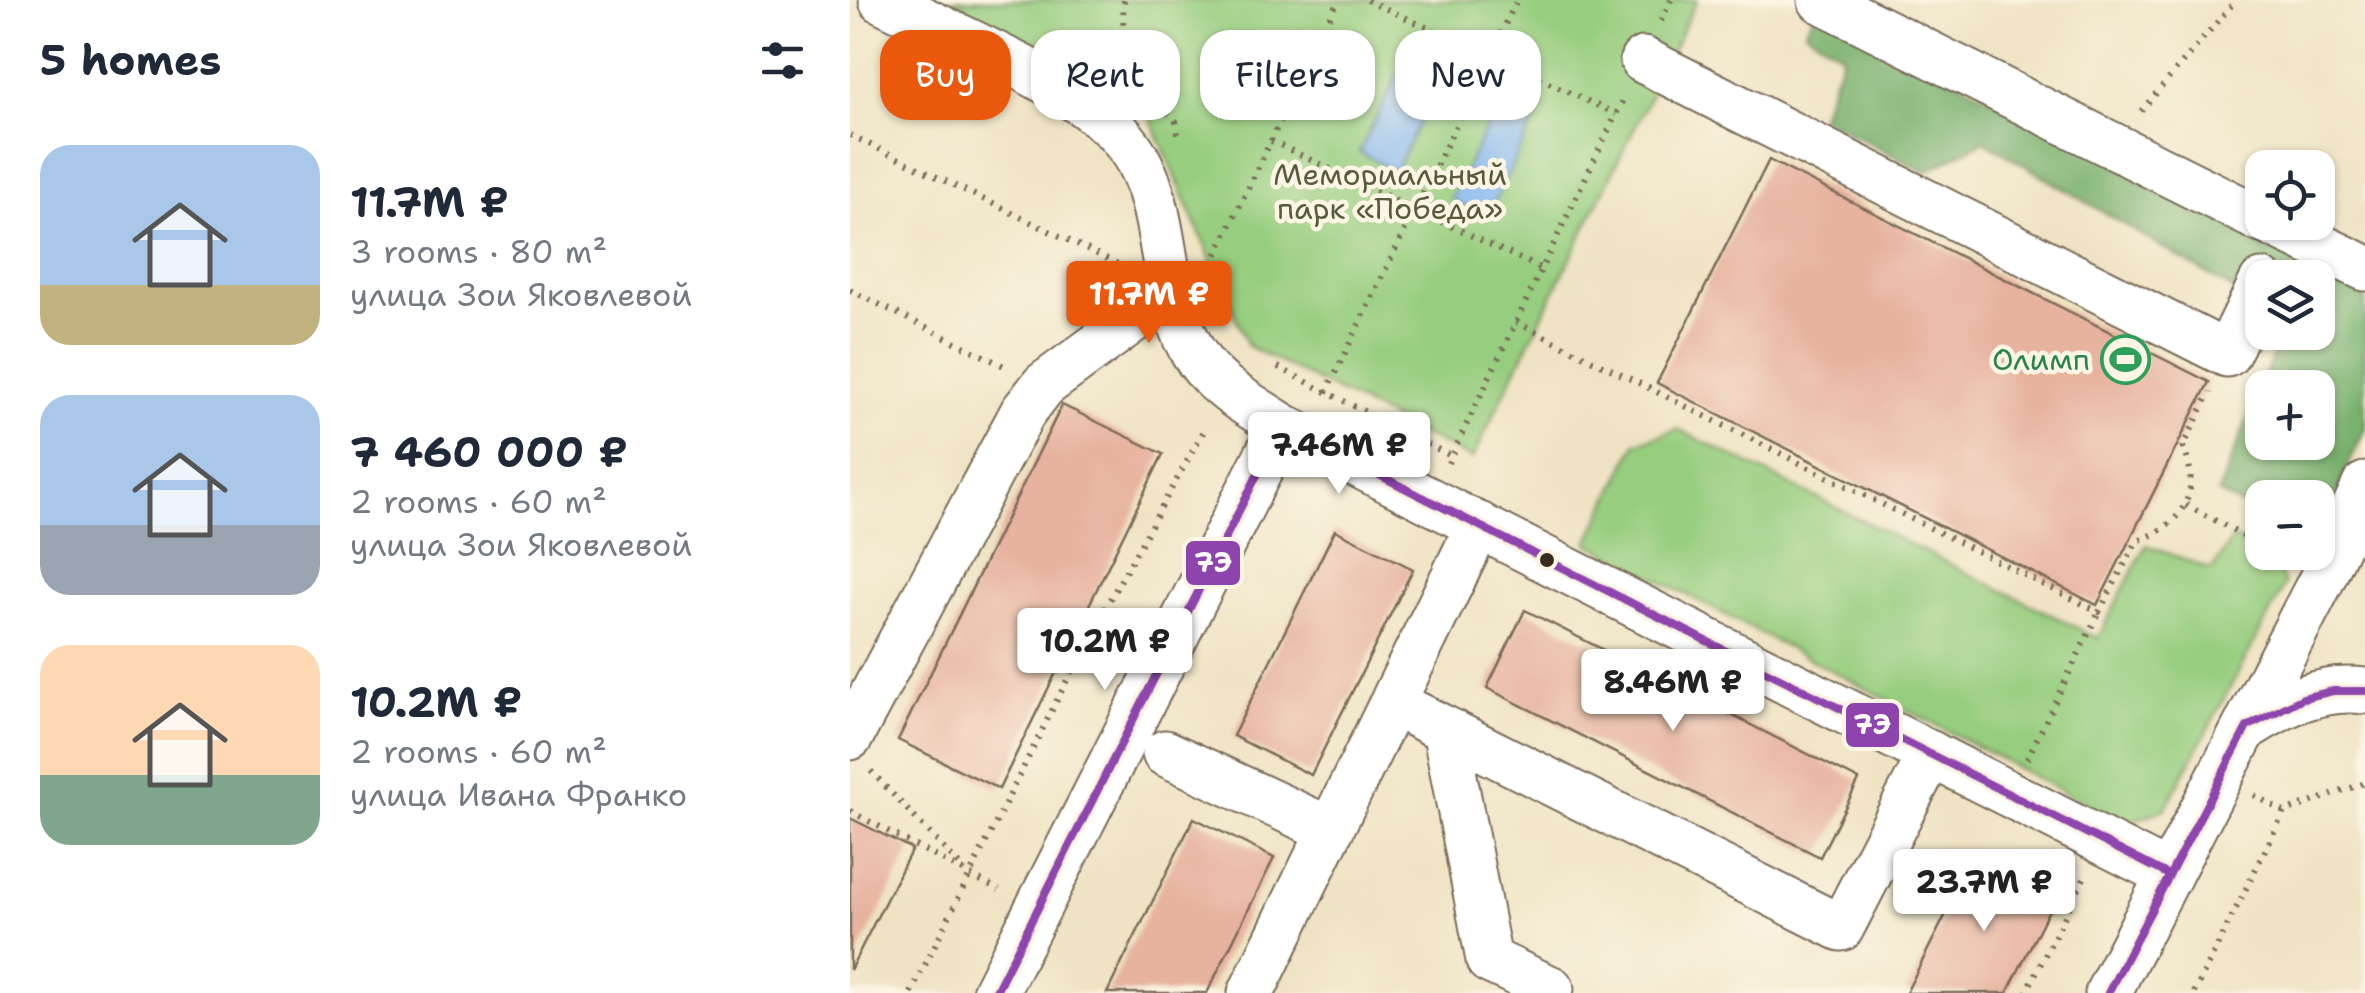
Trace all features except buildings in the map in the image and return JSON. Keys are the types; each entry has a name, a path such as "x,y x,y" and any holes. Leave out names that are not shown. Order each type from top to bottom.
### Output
{"street":[{"path":"882,0 1073,97 1166,169 1172,290 1182,327 1198,360 1226,390 1282,426 2169,875"},
{"path":"1821,0 2245,212"},
{"path":"1642,60 2227,354 2245,318"},
{"path":"2304,240 2365,268"},
{"path":"857,750 1023,412 1044,386 1172,290"},
{"path":"995,993 1282,426"},
{"path":"2108,993 2247,727 2365,485"},
{"path":"1251,993 1479,525"},
{"path":"2247,727 2280,706 2322,692 2365,691"},
{"path":"1392,703 1841,928 1931,754"},
{"path":"1445,729 1489,960 1551,989"},
{"path":"1165,753 1330,830"}],"path":[{"path":"1124,0 1121,39 1146,90 1176,121"},
{"path":"1211,265 1338,0"},
{"path":"1367,0 1433,30"},
{"path":"1503,30 1517,0"},
{"path":"1430,500 1671,0"},
{"path":"2111,146 2236,0"},
{"path":"1541,79 1616,114"},
{"path":"1326,392 1459,120"},
{"path":"1166,169 1176,121"},
{"path":"1166,169 1176,121"},
{"path":"850,136 1172,290"},
{"path":"1270,142 1542,268"},
{"path":"850,290 1044,386"},
{"path":"1516,322 2099,612"},
{"path":"2026,761 2137,541 2161,533 2186,504 2193,470 2183,447 2227,354"},
{"path":"1274,366 1451,456"},
{"path":"911,993 1084,646 1204,437 1226,390"},
{"path":"2186,504 2245,536"},
{"path":"857,750 969,876"},
{"path":"2194,993 2284,812 2365,783"},
{"path":"850,811 1011,896"}],"green space":[{"name":"Мемориальный парк «Победа»","path":"949,0 1697,0 1472,459 1248,346 1151,120 1180,120 1180,30 1031,30 1031,45 1011,34 1011,30 1004,30"},
{"path":"1817,9 2245,228 2245,240 2267,240 2306,260 2245,260 2245,297 1984,141 1925,172 1820,117 1843,55 1805,31"},
{"path":"2335,275 2365,290 2365,428 2335,497 2335,480 2245,480 2245,507 2218,493 2245,426 2245,460 2335,460 2335,370 2267,370 2275,350 2335,350"},
{"path":"1678,429 2098,638 2146,545 2212,570 2233,538 2245,544 2245,570 2279,570 2285,585 2165,809 2125,824 1588,543 1636,443"}],"water":[{"path":"1395,81 1395,120 1420,120 1395,171 1359,152"},
{"path":"1490,120 1535,120 1487,217 1451,199"}],"transit line":[{"name":"7Э","path":"995,993 1282,426 2169,875"},
{"name":"7Э","path":"2108,993 2247,727 2303,698 2333,691 2365,691"}],"place":[{"name":"Олимп","path":"2125,359"}]}
